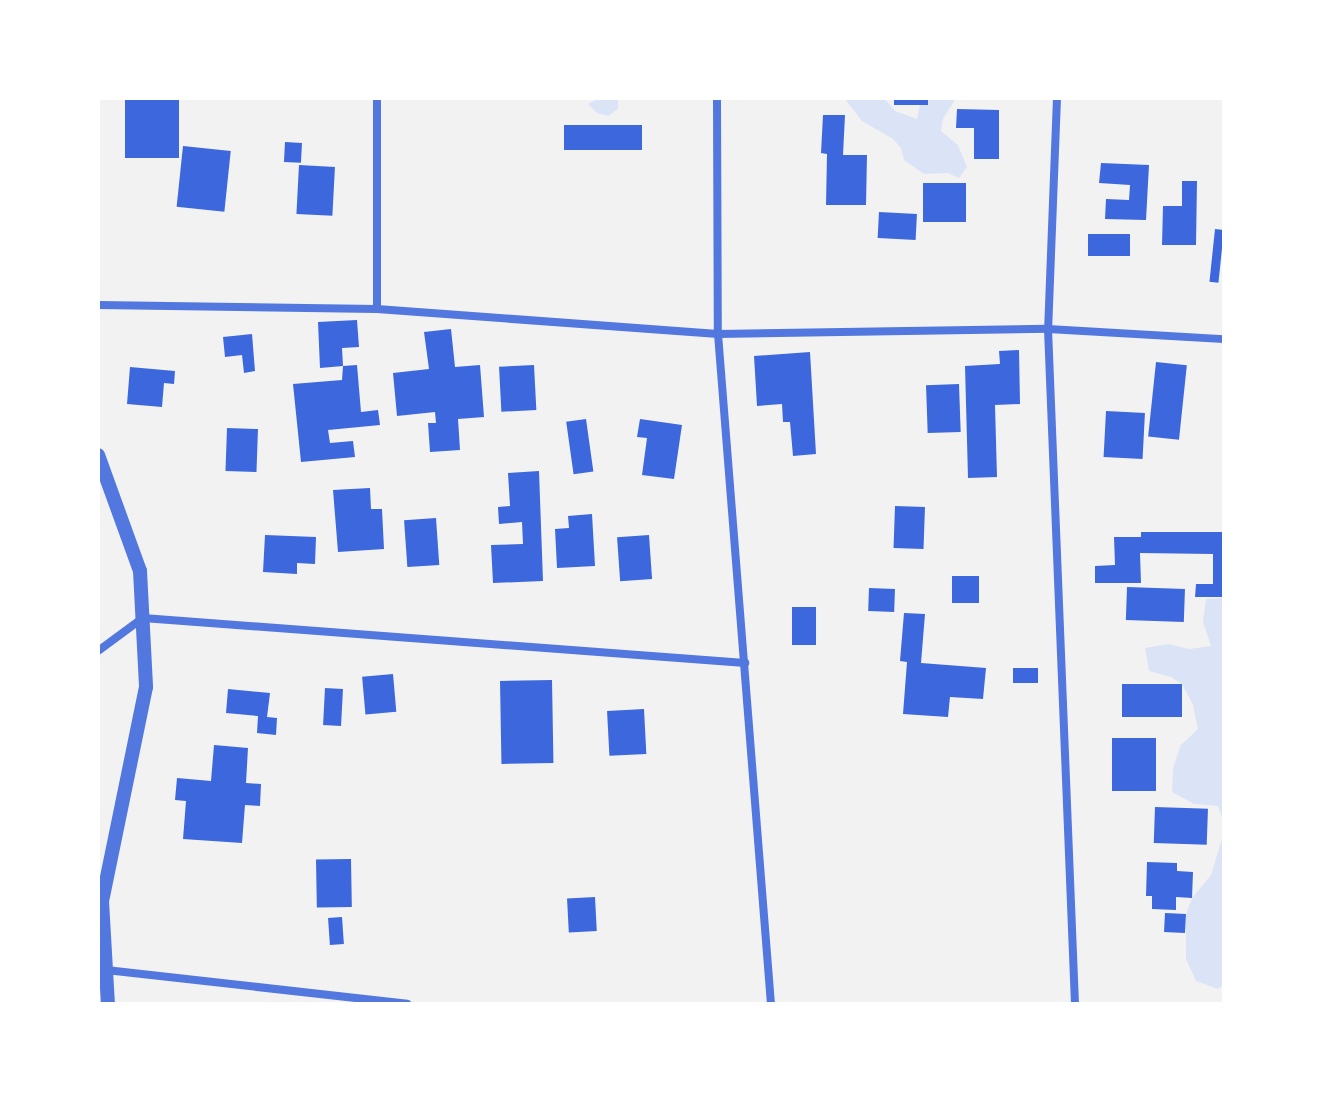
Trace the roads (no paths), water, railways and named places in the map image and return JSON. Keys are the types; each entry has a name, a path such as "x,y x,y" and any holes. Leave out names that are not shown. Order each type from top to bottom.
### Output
{"street":[{"path":"377,98 377,309"},
{"path":"717,98 718,334 771,1004"},
{"path":"1057,98 1048,329 1075,1004"},
{"path":"98,305 377,309 718,334 1048,329 1224,339"},
{"path":"98,455 140,571 146,687 102,901 108,1004"},
{"path":"98,651 143,618 745,663"},
{"path":"106,970 407,1004"}]}
